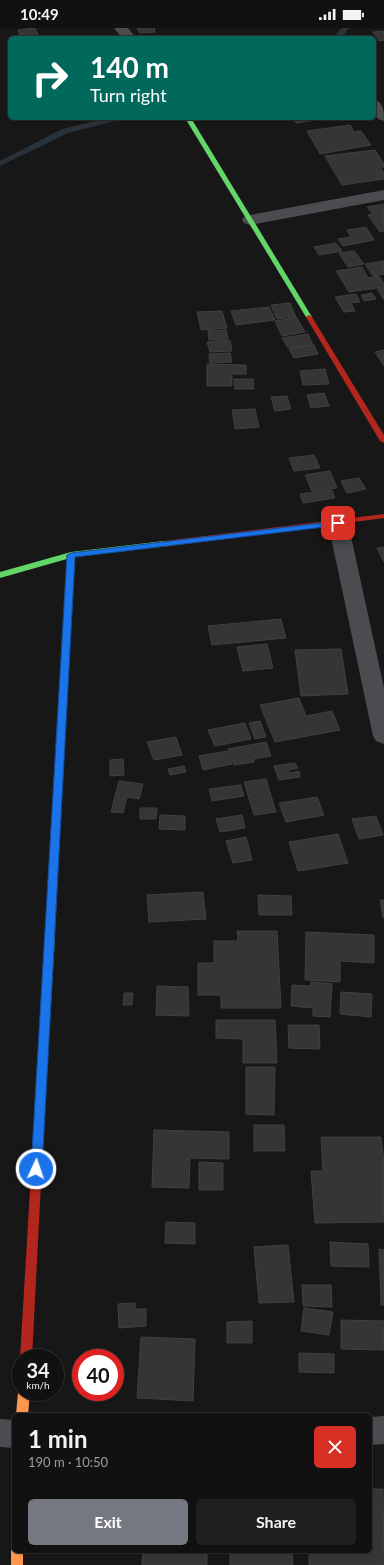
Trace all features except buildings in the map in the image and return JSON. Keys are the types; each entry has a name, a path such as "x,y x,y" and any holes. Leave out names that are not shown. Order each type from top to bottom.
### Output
{"street":[{"path":"121,28 127,36"},
{"path":"376,107 384,117"},
{"path":"189,120 384,441"},
{"path":"250,220 384,195"},
{"path":"0,575 71,555 338,523 384,516"},
{"path":"338,523 384,736"},
{"path":"27,1349 71,555"},
{"path":"22,1413 23,1401"},
{"path":"372,1431 384,1430"},
{"path":"0,1434 12,1434"},
{"path":"17,1553 17,1565"}],"waterway":[{"path":"339,36 345,28"},
{"path":"0,164 65,131 108,120"}],"traffic: fast":[{"path":"189,120 309,317"},
{"path":"0,575 71,555 164,544"},
{"path":"59,771 71,555"},
{"path":"40,1106 50,937"}],"traffic: slow":[{"path":"22,1413 23,1401"},
{"path":"17,1553 17,1565"}],"traffic: jam":[{"path":"309,317 384,441"},
{"path":"164,544 384,516"},
{"path":"50,937 59,771"},
{"path":"26,1349 40,1106"}],"route":[{"path":"36,1169 71,555 338,523"}]}
